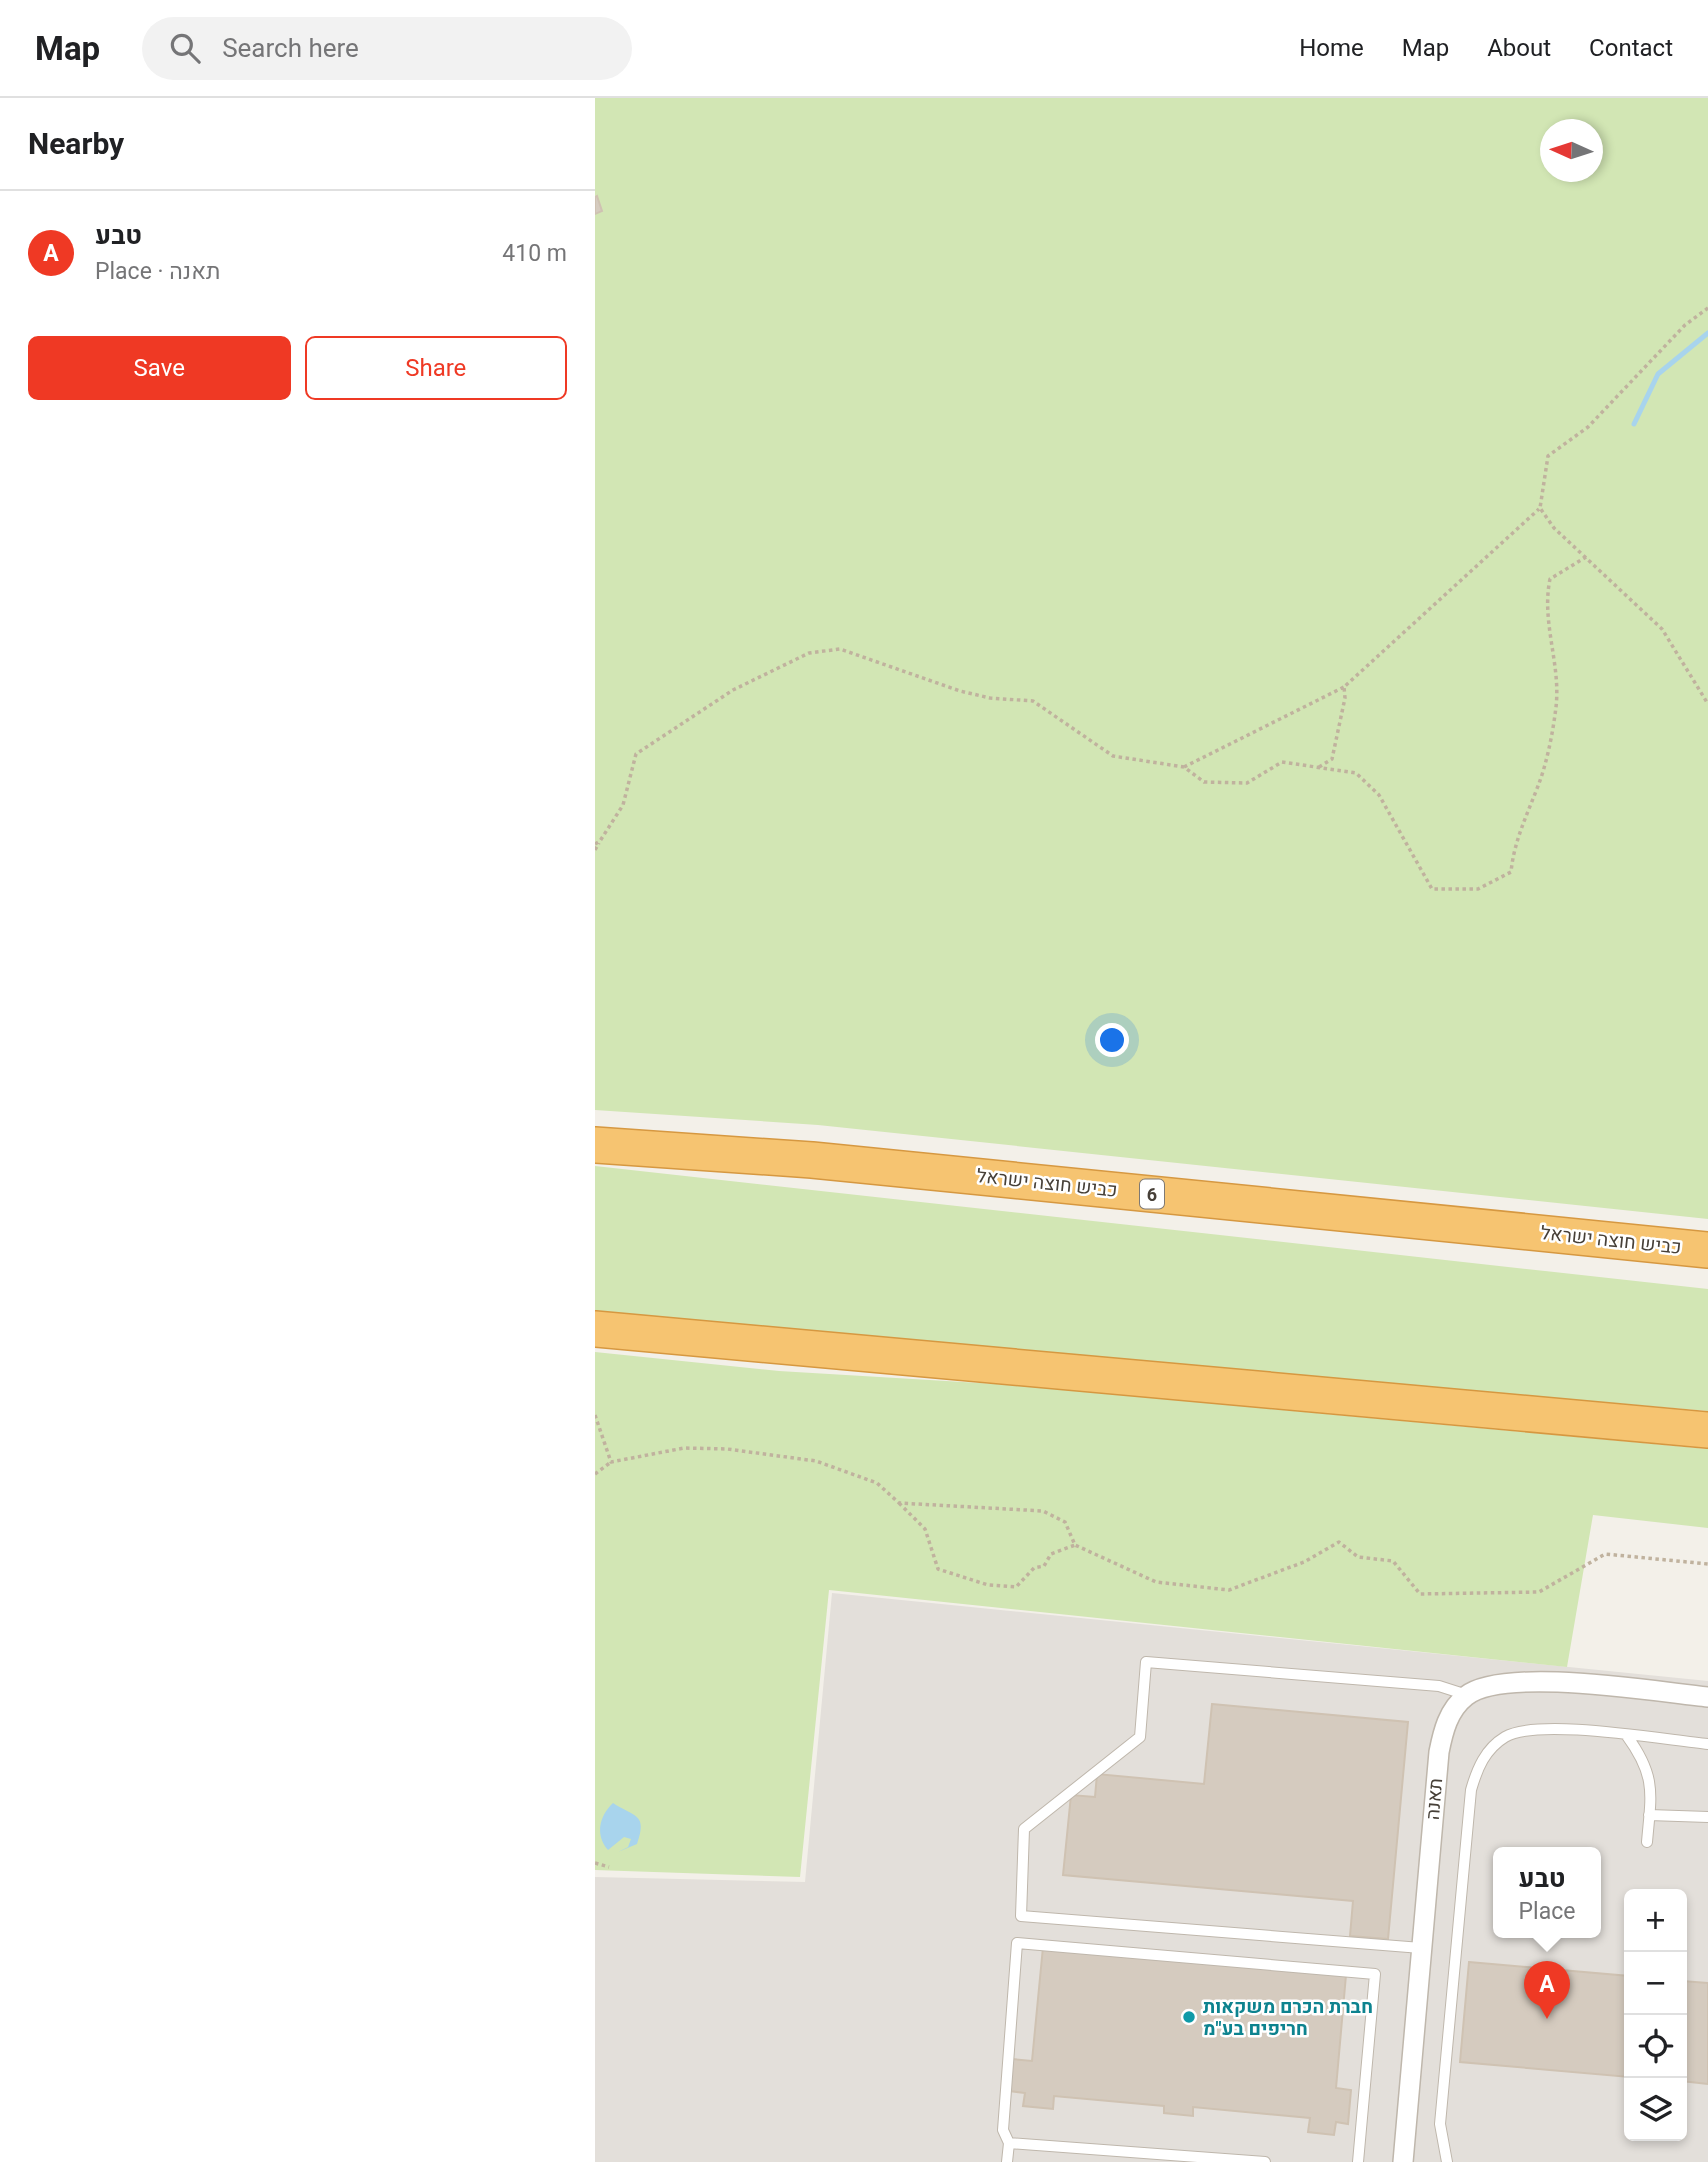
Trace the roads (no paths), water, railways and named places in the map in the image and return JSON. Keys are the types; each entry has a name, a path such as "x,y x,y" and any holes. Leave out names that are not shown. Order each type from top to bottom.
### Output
{"highway":[{"name":"כביש חוצה ישראל","path":"595,1145 812,1160 1708,1250"},
{"path":"595,1329 1708,1430"}],"street":[{"path":"1467,1695 1479,1687 1515,1681 1708,1697"},
{"name":"תאנה","path":"1402,2159 1439,1752 1450,1715 1467,1695"}],"lane":[{"path":"1421,1948 1021,1916 1024,1829 1140,1737 1146,1662 1439,1686 1467,1695"},
{"path":"1447,2162 1440,2124 1471,1790 1478,1765 1505,1737 1526,1730 1553,1729 1708,1744"},
{"path":"1627,1736 1641,1755 1652,1783 1647,1842"},
{"path":"1649,1815 1708,1817"},
{"path":"1007,2162 1009,2143 1003,2130 1017,1943 1375,1974 1358,2162"},
{"path":"1009,2143 1265,2162"}],"water":[{"path":"613,1803 637,1817 641,1826 637,1844 618,1852 628,1847 631,1839 624,1837 608,1850 600,1832 604,1814"}],"waterway":[{"path":"1634,424 1658,374 1708,333"}],"place":[{"name":"חברת הכרם משקאות חריפים בע\"מ","path":"1189,2017"},
{"name":"טבע","path":"1547,2019"}]}
